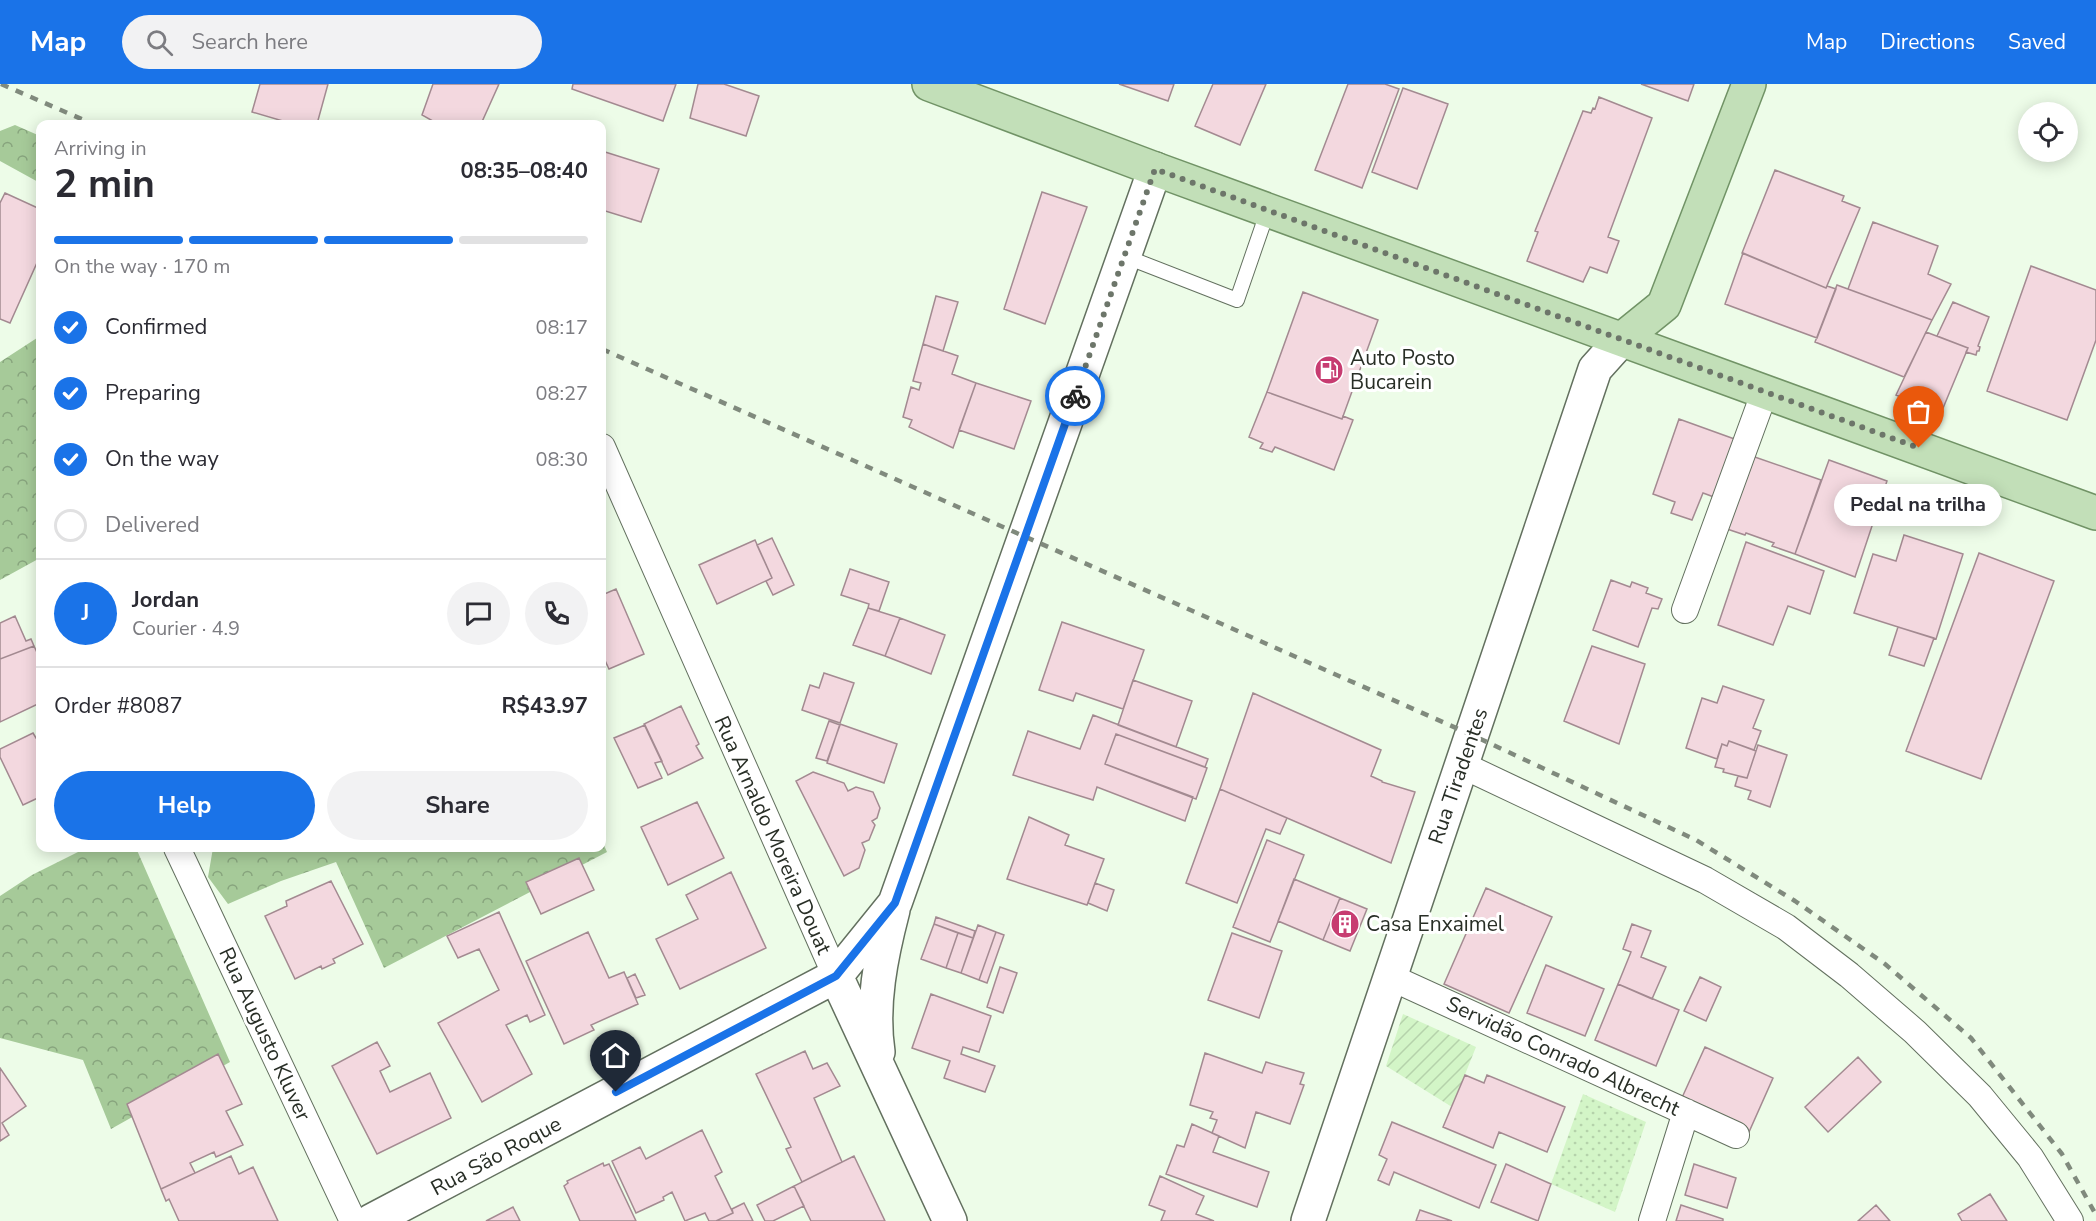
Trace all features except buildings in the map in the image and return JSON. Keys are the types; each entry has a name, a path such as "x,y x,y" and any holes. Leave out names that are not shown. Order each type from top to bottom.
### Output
{"main road":[{"path":"929,84 1155,169 2096,513"},
{"path":"1622,339 1664,305 1749,84"}],"street":[{"name":"Rua São Roque","path":"371,1221 836,976 895,903 1155,169"},
{"name":"Rua Tiradentes","path":"1308,1221 1595,369 1622,339"},
{"path":"1685,610 1765,391"},
{"name":"Rua Arnaldo Moreira Douat","path":"606,456 836,976 950,1221"},
{"path":"1462,765 1705,880 1795,933 1849,975 1915,1032 1980,1096 2030,1157 2070,1221"},
{"name":"Rua Augusto Kluver","path":"179,852 353,1221"},
{"path":"881,1072 876,1040 876,1012 884,948 895,903"},
{"name":"Servidão Conrado Albrecht","path":"1390,977 1736,1135"},
{"path":"1652,1221 1686,1112"}],"lane":[{"path":"1124,256 1237,300 1268,210"}],"green space":[{"path":"15,125 36,134 36,181 0,161 0,131"},
{"path":"36,339 36,560 0,580 0,362"},
{"path":"606,850 607,852 384,968 336,862 281,881 228,904 208,877 212,852 606,852"},
{"path":"78,852 138,852 230,1062 111,1129 83,1060 0,1038 0,896 32,875"},
{"path":"1403,1014 1476,1047 1452,1107 1386,1066"},
{"path":"1583,1094 1646,1122 1615,1212 1551,1184"}],"railway":[{"path":"1,84 84,120"},
{"path":"606,351 1472,735 1696,840 1795,901 1885,964 1971,1038 2062,1154 2096,1215"}],"way so far":[{"path":"1075,396 1155,169 1919,448"}],"place":[{"name":"Auto Posto Bucarein","path":"1329,370"},
{"name":"Pedal na trilha","path":"1919,448"},
{"name":"Casa Enxaimel","path":"1345,924"}],"route":[{"path":"616,1092 836,976 895,903 1075,396"}]}
